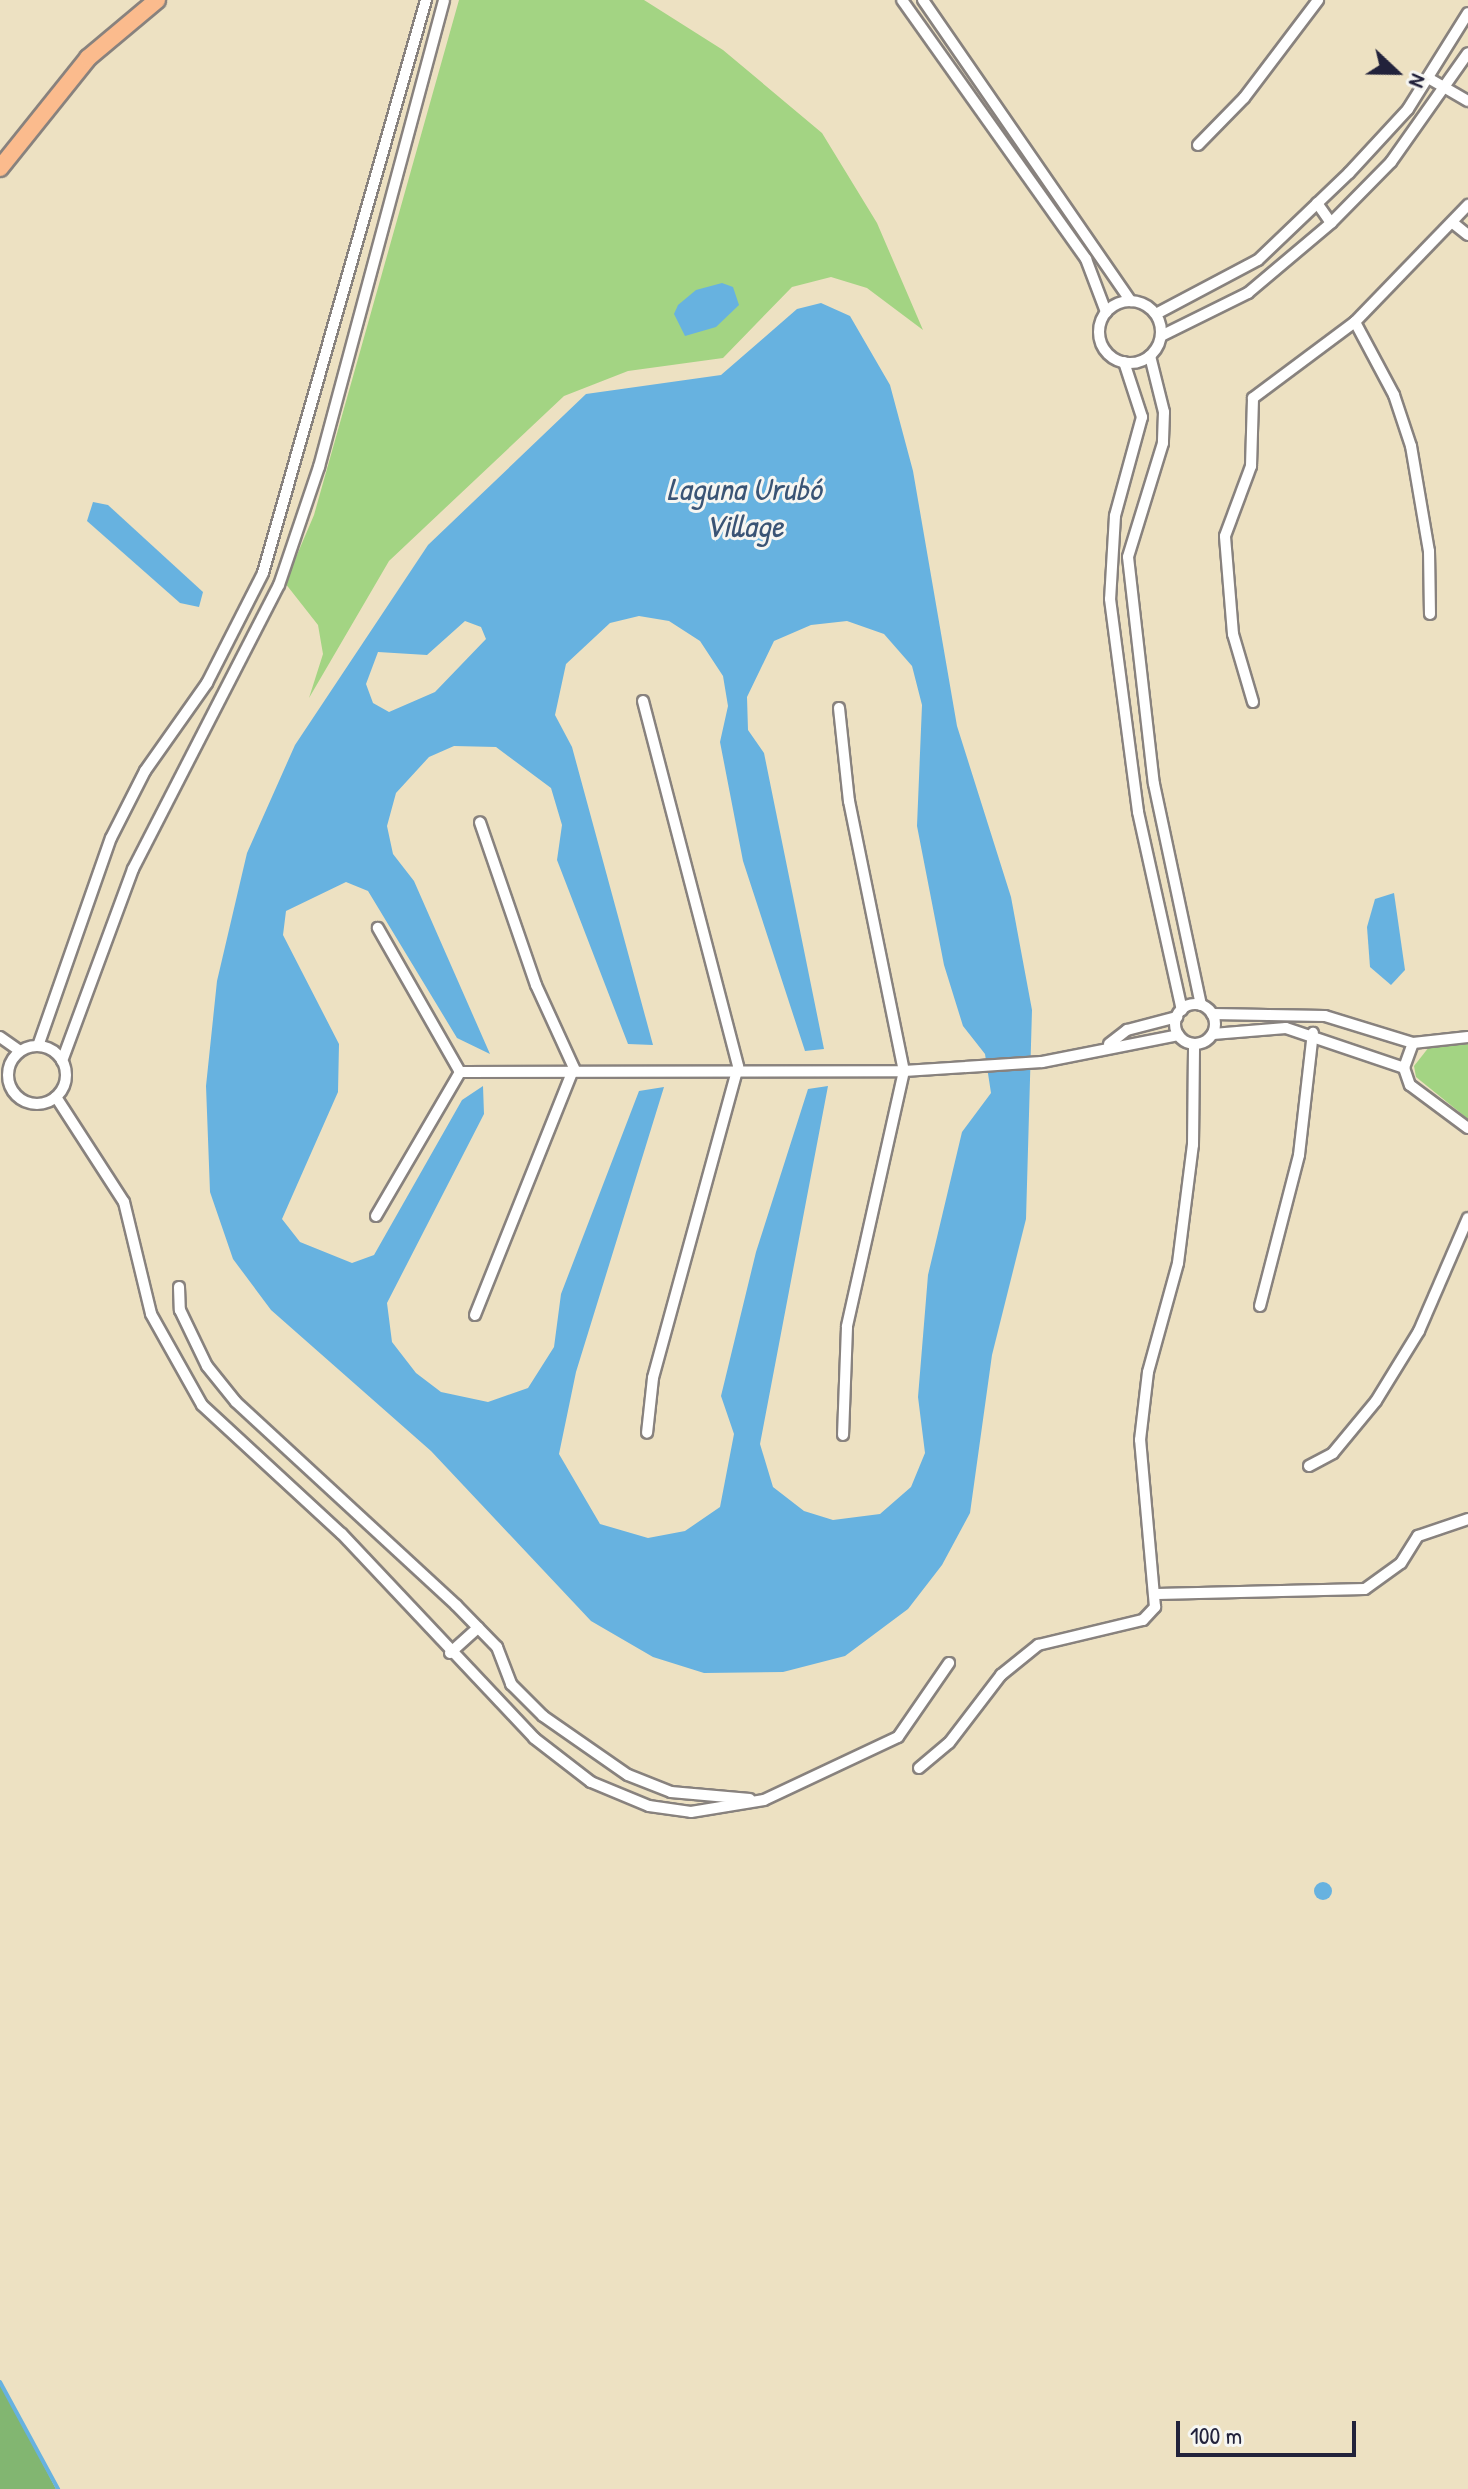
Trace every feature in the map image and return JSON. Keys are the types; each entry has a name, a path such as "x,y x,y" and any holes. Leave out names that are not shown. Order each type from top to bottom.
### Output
{"main road":[{"path":"0,168 88,58 157,0"}],"street":[{"path":"38,1046 111,838 145,771 207,683 263,573 311,426 426,0"},
{"path":"62,1061 38,1046 20,1051 4,1063 9,1085 21,1099 39,1104 56,1097 65,1080 62,1061 133,869 279,585 328,431 444,0"},
{"path":"902,0 1086,259 1106,312 1102,345 1124,362 1142,417 1110,565 1120,694 1180,1014 1178,1035"},
{"path":"923,0 1131,301 1156,314 1161,336"},
{"path":"1198,145 1244,98 1318,0"},
{"path":"1156,314 1258,260 1317,203 1430,79 1468,13"},
{"path":"1468,53 1464,67 1391,162 1331,223 1248,293 1161,336 1150,356 1164,412 1163,443 1145,486 1128,557 1141,690 1201,1005 1212,1014 1325,1016 1413,1043 1468,1037"},
{"path":"1445,56 1464,67"},
{"path":"1430,79 1468,101"},
{"path":"1317,203 1331,223"},
{"path":"1253,702 1233,634 1225,536 1251,466 1253,398 1355,322 1468,205"},
{"path":"1453,223 1468,235"},
{"path":"1106,312 1131,301"},
{"path":"1355,322 1394,395 1411,446 1427,537 1430,614"},
{"path":"1124,362 1150,356"},
{"path":"311,426 328,431"},
{"path":"1127,479 1145,486"},
{"path":"1120,694 1141,690"},
{"path":"643,701 738,1067 653,1378 647,1433"},
{"path":"839,708 849,801 904,1071 847,1327 843,1435"},
{"path":"475,1315 574,1068 536,985 480,822"},
{"path":"378,928 460,1072"},
{"path":"1109,1044 1127,1030 1201,1005"},
{"path":"1212,1014 1213,1034"},
{"path":"1194,1044 1213,1034 1262,1028 1313,1033 1404,1068"},
{"path":"1260,1306 1299,1155 1313,1033"},
{"path":"460,1072 738,1067 904,1071 1035,1063 1109,1044 1178,1035 1194,1044"},
{"path":"0,1037 20,1051"},
{"path":"1413,1043 1404,1068 1410,1085 1468,1128"},
{"path":"919,1768 949,1743 1001,1675 1038,1645 1143,1620 1157,1594 1146,1543 1140,1440 1148,1372 1178,1263 1193,1145 1194,1044"},
{"path":"376,1216 460,1072"},
{"path":"56,1097 124,1202 151,1314 202,1405 342,1534 450,1653 591,1782 649,1806 691,1812 764,1800 898,1737 949,1663"},
{"path":"1309,1466 1333,1453 1376,1401 1419,1331 1468,1218"},
{"path":"179,1287 180,1310 207,1366 236,1402 296,1450 497,1647 511,1684 543,1716 628,1775 671,1792 764,1800"},
{"path":"1157,1594 1365,1589 1401,1563 1418,1536 1468,1519"},
{"path":"450,1653 478,1628"}],"green space":[{"path":"459,0 644,0 723,50 822,133 877,223 923,330 867,288 831,277 792,287 723,358 628,371 564,396 389,561 309,698 323,654 318,625 285,583 314,515"},
{"path":"1468,1044 1468,1119 1416,1077 1414,1066 1429,1047"},
{"path":"0,2381 7,2395 56,2489 0,2489"}],"water":[{"path":"722,283 733,287 739,305 716,327 685,336 674,314 678,305 696,290"},
{"name":"Laguna Urubó Village","path":"821,303 850,316 890,385 913,471 957,726 1011,897 1032,1010 1026,1219 992,1355 970,1513 942,1565 908,1609 845,1656 783,1672 704,1673 653,1657 591,1621 431,1451 271,1310 233,1259 210,1192 206,1086 217,981 247,853 295,745 428,545 586,394 721,375 797,309","holes":["639,616 669,621 700,641 723,676 728,706 720,742 743,861 805,1051 824,1049 764,753 748,730 747,697 774,641 811,625 847,621 884,634 912,666 922,705 917,826 944,965 963,1026 985,1054 991,1093 962,1132 928,1275 918,1397 925,1453 911,1487 880,1514 833,1520 804,1511 773,1487 760,1444 828,1086 808,1089 756,1252 721,1396 734,1434 720,1507 685,1531 648,1538 600,1524 559,1454 576,1372 664,1087 639,1091 561,1294 554,1347 528,1388 488,1402 441,1392 416,1373 392,1342 387,1303 484,1114 483,1086 462,1100 374,1255 352,1263 300,1242 282,1219 338,1092 339,1044 283,935 286,911 346,882 368,891 457,1038 490,1054 414,881 393,854 387,826 396,793 429,757 454,746 496,747 551,788 562,825 557,860 628,1044 653,1045 572,747 555,715 566,664 610,623","465,621 481,627 486,639 435,692 389,712 373,703 366,684 378,652 427,655"]},
{"path":"93,502 108,505 203,592 199,607 180,603 87,521"},
{"path":"1394,893 1405,970 1391,985 1370,967 1367,927 1375,899"},
{"path":"1319,1882 1327,1882 1332,1891 1330,1898 1319,1900 1314,1895 1314,1887"}],"waterway":[{"path":"0,2382 58,2489"}]}
